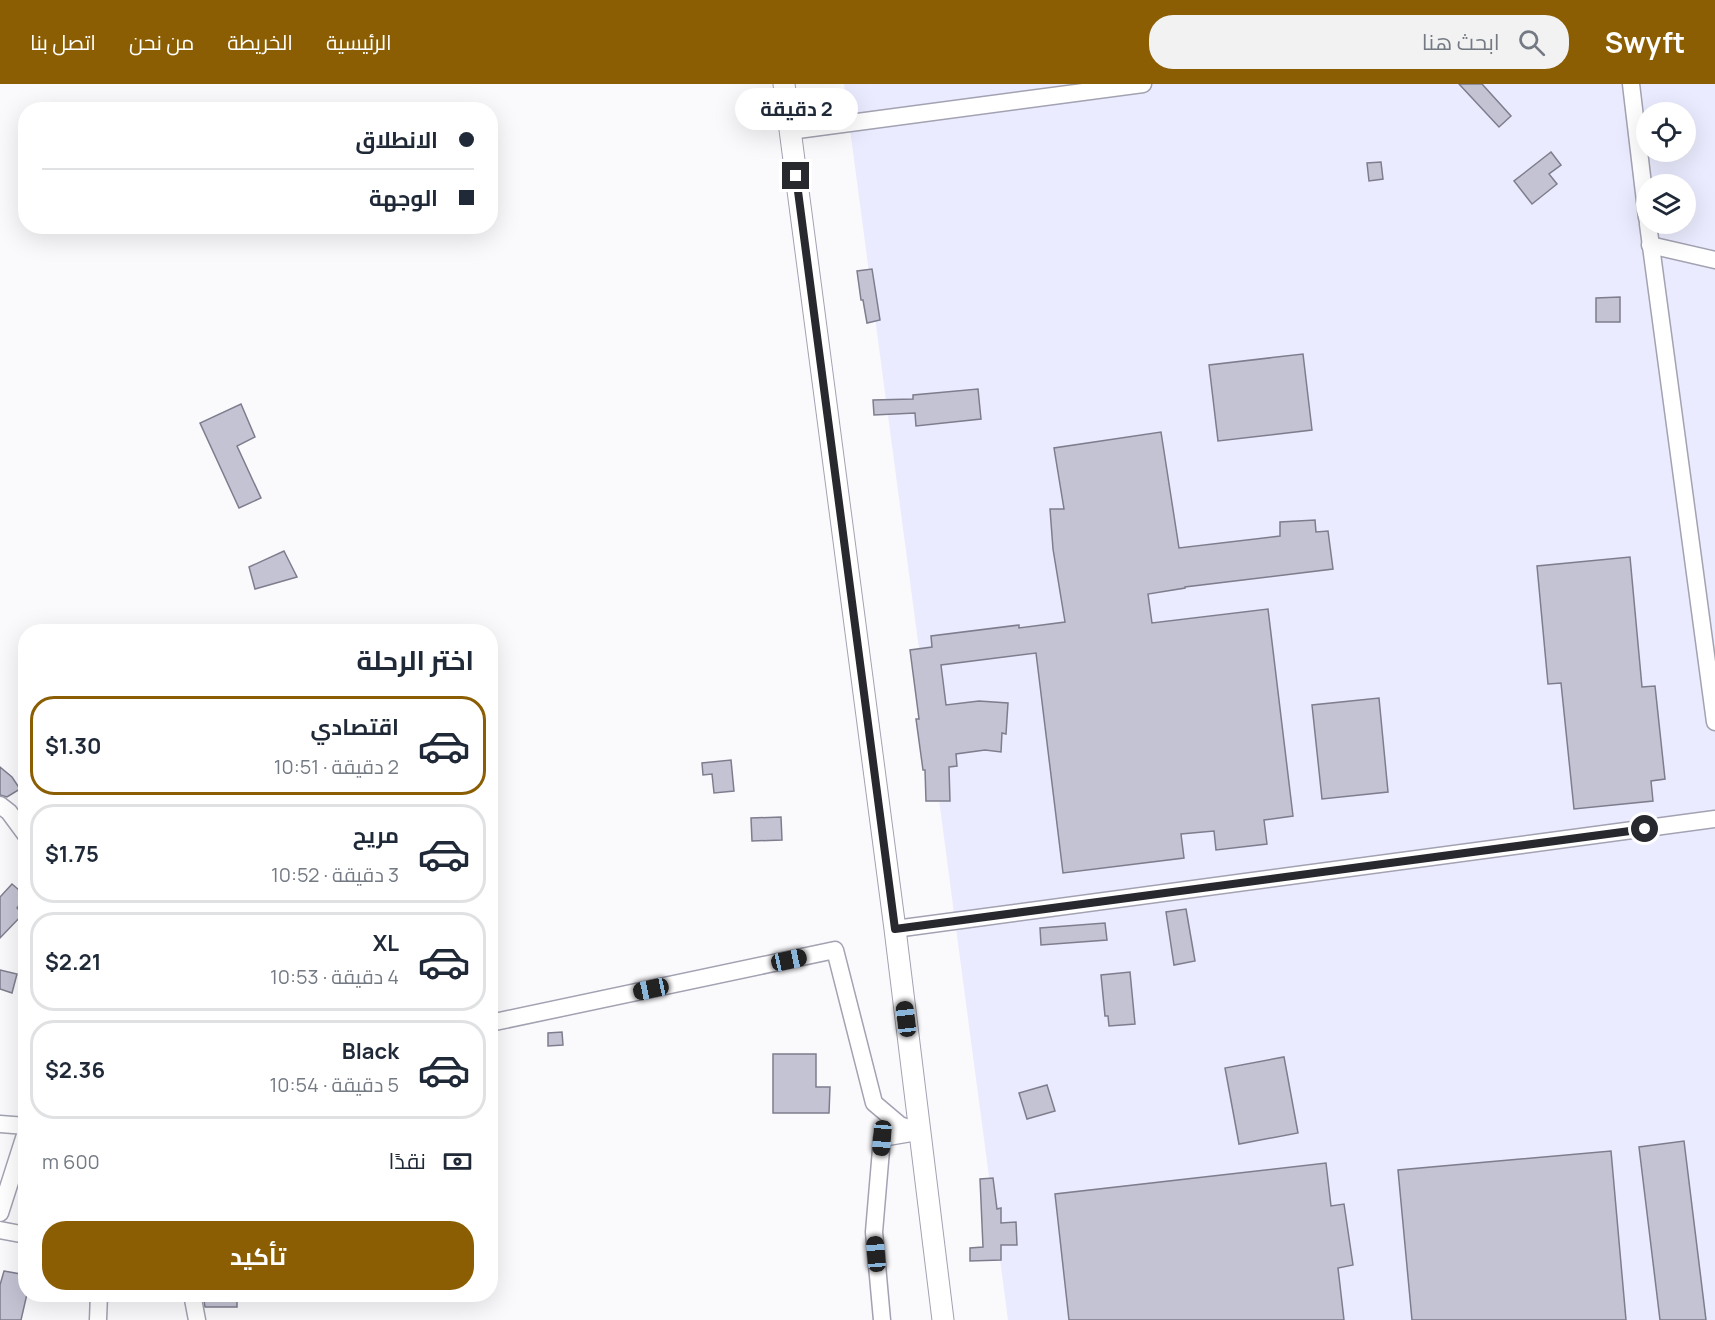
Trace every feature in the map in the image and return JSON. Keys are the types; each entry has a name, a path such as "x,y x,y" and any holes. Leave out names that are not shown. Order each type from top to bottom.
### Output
{"street":[{"path":"784,84 895,929 943,1320"},
{"path":"790,131 1143,84"},
{"path":"1631,84 1642,174"},
{"path":"1649,234 1715,722"},
{"path":"1650,245 1715,260"},
{"path":"0,805 18,824"},
{"path":"895,929 1715,819"},
{"path":"498,1021 835,950 874,1103 900,1125 920,1132"},
{"path":"0,1124 18,1125"},
{"path":"882,1320 874,1232 882,1138 920,1132"},
{"path":"0,1213 18,1157"},
{"path":"0,1230 18,1233"},
{"path":"98,1320 99,1302"},
{"path":"193,1302 196,1320"}],"shaded area":[{"path":"844,84 1715,84 1715,1320 1008,1320"}],"building":[{"path":"1459,84 1482,84 1511,116 1499,127"},
{"path":"1551,152 1561,165 1549,174 1557,184 1532,204 1514,181"},
{"path":"1381,162 1383,179 1369,181 1367,163"},
{"path":"872,269 880,320 867,323 857,271"},
{"path":"1620,297 1620,322 1596,322 1596,298"},
{"path":"1303,354 1312,430 1218,441 1209,365"},
{"path":"978,389 981,419 916,426 915,413 874,415 873,400 913,399 913,395"},
{"path":"241,404 255,437 237,446 261,498 239,508 200,423"},
{"path":"1161,432 1179,548 1280,536 1280,522 1315,520 1316,532 1328,531 1333,569 1185,587 1148,594 1152,623 1268,609 1293,816 1264,820 1267,844 1216,850 1214,831 1181,834 1184,858 1063,873 1036,653 941,665 946,705 979,701 1008,703 1006,734 1002,733 1001,752 985,750 956,754 957,766 949,767 950,801 926,801 925,770 923,770 916,719 919,719 910,650 932,647 931,636 1065,622 1053,549 1050,509 1064,509 1054,448"},
{"path":"284,551 297,577 255,589 249,567"},
{"path":"1630,557 1642,687 1655,686 1665,779 1651,781 1653,801 1574,809 1561,683 1548,684 1537,566"},
{"path":"1379,698 1388,792 1322,799 1312,705"},
{"path":"731,760 734,791 714,793 712,774 703,775 702,763"},
{"path":"0,767 12,777 18,790 7,797 0,795"},
{"path":"781,817 782,840 752,841 751,818"},
{"path":"12,884 18,889 18,919 0,938 0,897"},
{"path":"1186,909 1195,961 1174,965 1166,912"},
{"path":"1105,923 1107,940 1041,945 1040,928"},
{"path":"0,970 17,974 12,993 0,989"},
{"path":"1130,972 1135,1024 1109,1026 1108,1016 1105,1016 1101,975"},
{"path":"562,1032 563,1045 548,1046 548,1033"},
{"path":"773,1054 816,1054 816,1087 830,1087 829,1113 773,1113"},
{"path":"1284,1057 1298,1133 1239,1144 1225,1068"},
{"path":"1047,1085 1055,1111 1027,1119 1019,1093"},
{"path":"1684,1141 1706,1320 1660,1320 1639,1147"},
{"path":"1611,1151 1626,1320 1412,1320 1398,1170"},
{"path":"1326,1163 1331,1206 1344,1204 1353,1265 1338,1268 1344,1320 1069,1320 1055,1194"},
{"path":"993,1178 997,1209 1001,1208 1001,1223 1016,1222 1017,1245 1001,1245 1001,1260 970,1261 970,1248 983,1247 980,1179"},
{"path":"4,1271 18,1274 18,1302 25,1302 21,1320 0,1320 0,1285"},
{"path":"204,1302 237,1302 237,1307 205,1307"}],"route":[{"path":"796,176 895,929 1645,829"}]}
